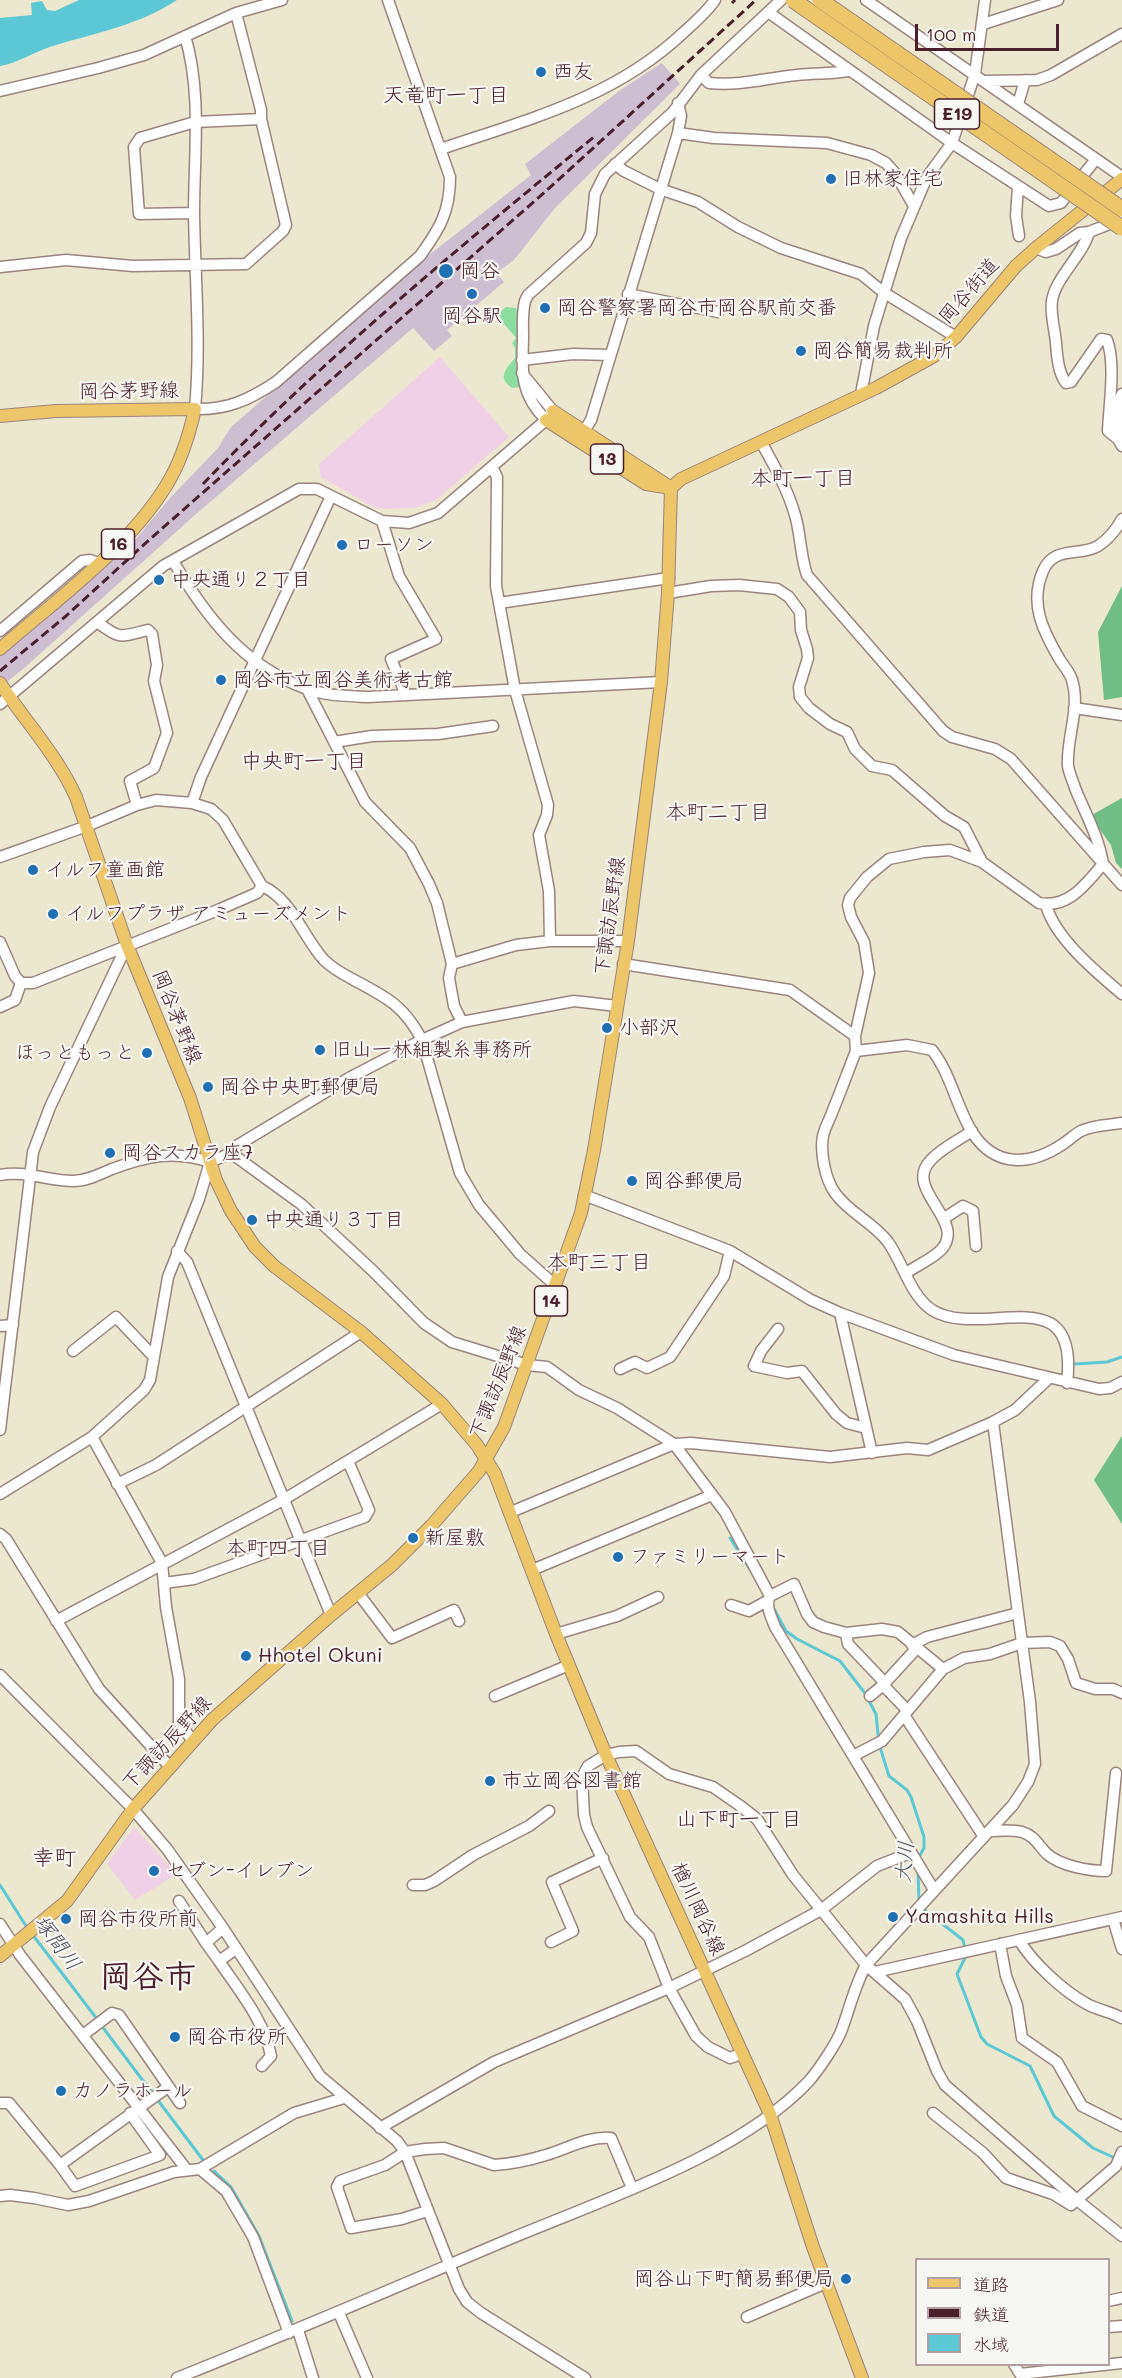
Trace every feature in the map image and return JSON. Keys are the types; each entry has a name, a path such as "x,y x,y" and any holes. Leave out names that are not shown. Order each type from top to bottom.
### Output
{"highway":[{"name":"E19","path":"793,0 1122,228"},
{"name":"E19","path":"820,0 1122,209"}],"main road":[{"name":"岡谷街道","path":"671,488 681,479 907,372 934,356 956,338 1016,266 1122,178"},
{"name":"岡谷茅野線","path":"0,416 56,411 195,409 186,443 166,486 130,532 0,649"},
{"name":"13","path":"550,416 584,431 671,488"},
{"name":"13","path":"550,416 646,484 671,488"},
{"name":"下諏訪辰野線","path":"0,1956 67,1902 133,1809 212,1720 331,1615 392,1565 432,1526 487,1460 504,1427 581,1213 594,1149 628,941 661,682 669,578 671,488"},
{"name":"岡谷茅野線","path":"3,692 68,779 87,826 127,945 190,1098 223,1197 255,1247 274,1266 362,1332 442,1404 487,1460"},
{"name":"楢川岡谷線","path":"487,1460 511,1512 556,1634 606,1755 770,2115 804,2222 862,2378"}],"street":[{"path":"0,91 144,55 236,13 282,0"},
{"path":"185,36 192,58 195,122 194,213 199,366 195,409 230,407 250,399 276,382 420,256 444,218 450,197 450,177 388,0"},
{"path":"441,149 553,111 618,82 662,53 715,0"},
{"path":"550,416 534,408 524,385 522,360 525,301 528,295 586,243 591,233 595,195 605,174 673,112 701,75 781,0"},
{"path":"866,0 986,81 1122,178"},
{"path":"861,394 883,292 927,177 952,143 975,74 985,0"},
{"path":"983,24 1058,0"},
{"path":"768,12 952,143 1049,206 1060,203 1096,159"},
{"path":"0,267 66,260 133,266 246,264 283,231 286,225 261,119 261,110 236,13"},
{"path":"986,81 1037,80 1051,75 1122,34"},
{"path":"701,75 709,83 734,85 798,75 848,71"},
{"path":"1018,104 1025,80"},
{"path":"584,431 591,420 678,133 681,116 678,103"},
{"path":"194,213 139,214 134,147 140,138 195,122 261,119"},
{"path":"678,133 714,138 827,143 871,155 891,168 914,206"},
{"path":"615,164 660,189 698,202 738,227 782,248 861,274 883,292 956,338"},
{"path":"1018,186 1016,216 1019,236"},
{"path":"1036,248 1046,252 1056,249 1080,233 1089,232 1122,219"},
{"path":"1089,232 1086,243 1068,267 1052,300 1057,352 1063,379 1065,383 1071,382 1101,339 1107,340 1111,364 1108,431 1120,443"},
{"path":"628,294 718,312"},
{"path":"522,360 573,354 610,355"},
{"path":"522,373 550,416"},
{"path":"1120,443 1118,402 1122,394"},
{"path":"3,692 97,622 130,592 172,561 299,489 317,489 382,521 409,523 438,513 550,416"},
{"path":"761,442 796,517 800,552 807,575 943,730 952,737 995,749 1011,759 1122,885"},
{"path":"492,467 497,477 496,586 515,690 548,806 539,835 549,891 550,941"},
{"path":"192,803 201,777 330,496"},
{"path":"1103,864 1100,845 1085,813 1068,766 1074,708 1072,680 1044,632 1037,609 1037,592 1043,571 1053,558 1062,552 1097,547 1114,532 1122,519"},
{"path":"382,521 399,576 436,639 391,659 406,695"},
{"path":"0,631 82,561 90,560 98,563"},
{"path":"172,561 212,618 238,650 272,672 307,689 354,696 406,695 661,682"},
{"path":"499,603 669,578"},
{"path":"668,593 711,586 739,585 777,589 789,597 800,612 801,630 808,658 799,687 800,697 809,708 830,724 847,732 855,749 872,766 892,770 945,816 964,827 982,862"},
{"path":"97,622 114,636 121,637 148,630 152,634 157,665 154,681 167,733 154,768 130,781 137,805"},
{"path":"307,689 365,802 404,842 420,866 436,903 452,964 449,978 454,1006 462,1022"},
{"path":"1074,708 1122,715"},
{"path":"334,742 372,736 438,734 493,726"},
{"path":"0,857 87,826 137,805 156,800 192,803 211,809 223,820 262,886 272,891 292,914 321,957 332,969 381,994 402,1009 412,1021 422,1040 460,1173 479,1205 520,1254 556,1286"},
{"path":"1068,1383 1070,1362 1068,1346 1053,1325 1037,1318 952,1317 933,1310 920,1299 889,1244 876,1226 850,1209 835,1192 827,1176 823,1137 856,1051 855,1036 869,973 864,942 851,917 848,905 850,898 867,877 889,859 924,852 950,850 982,862 1039,903 1046,905 1059,904 1080,890 1103,864"},
{"path":"0,942 15,976 21,983 33,983 218,910 257,893 262,886"},
{"path":"1046,905 1049,917 1087,964 1122,994"},
{"path":"452,964 516,945 550,941 628,941"},
{"path":"0,1428 33,1152 50,1107 127,945"},
{"path":"623,964 790,990 855,1036"},
{"path":"0,1007 15,1000 21,983"},
{"path":"0,1175 13,1174 74,1181 90,1179 141,1158 152,1156 194,1157 210,1162 231,1152 238,1145 350,1078 462,1022 574,1001 617,1006"},
{"path":"856,1051 908,1045 932,1050 940,1060 972,1131 986,1148 1002,1158 1023,1161 1052,1150 1082,1130 1122,1123"},
{"path":"906,1273 942,1249 947,1238 946,1224 923,1184 923,1171 930,1160 972,1131"},
{"path":"231,1152 301,1204 373,1271 424,1323 452,1342 527,1365 547,1367 579,1390 617,1408 674,1444 725,1512 768,1598 775,1627 934,1890"},
{"path":"0,1494 92,1437 144,1390 150,1380 164,1295 177,1251 199,1199 210,1162"},
{"path":"584,1196 730,1251 811,1300 954,1355 1048,1379 1099,1389 1110,1388 1122,1382"},
{"path":"943,1219 963,1206 973,1210 976,1246"},
{"path":"177,1251 187,1262 331,1615"},
{"path":"620,1369 635,1362 646,1368 670,1357 724,1276 730,1251"},
{"path":"840,1313 872,1453"},
{"path":"73,1351 116,1317 154,1357"},
{"path":"0,1326 12,1325"},
{"path":"778,1329 754,1366 787,1373 802,1371 836,1414 847,1423 866,1428"},
{"path":"117,1484 156,1465 248,1408 362,1332"},
{"path":"511,1512 674,1444 691,1443 830,1456 908,1448 928,1450 1015,1410 1048,1379"},
{"path":"56,1621 283,1500 442,1404"},
{"path":"177,2378 294,2332 688,2163 770,2115 809,2080 841,2032 859,1977 870,1969 934,1890 1013,1805 1028,1782 1035,1764 1030,1702 993,1422"},
{"path":"92,1437 162,1563 166,1607 178,1678 179,1722 192,1740"},
{"path":"164,1583 194,1579 365,1517 369,1510 348,1461"},
{"path":"532,1570 712,1495"},
{"path":"0,1534 6,1539 99,1689 170,1767"},
{"path":"731,1605 749,1611 794,1584 813,1622 824,1628 846,1633 882,1629 898,1632 943,1669"},
{"path":"358,1593 392,1638 454,1610 459,1621"},
{"path":"556,1634 617,1616 658,1597"},
{"path":"870,1696 884,1684 914,1647 927,1637 1018,1613"},
{"path":"846,1633 848,1644 884,1684 905,1712 986,1834"},
{"path":"853,1756 882,1741 943,1669 964,1658 990,1654 1022,1643 1050,1642 1060,1646 1068,1659 1076,1683 1122,1693"},
{"path":"495,1696 569,1665"},
{"path":"0,1675 133,1809 167,1849 223,1928 320,2076 397,2141 411,2163 427,2211 459,2289 467,2302 585,2378"},
{"path":"743,2053 730,2058 696,2036 669,1988 649,1937 630,1917 587,1827 582,1777 588,1766 606,1755 636,1751 669,1774 713,1788 757,1820 792,1875 870,1969 905,1999 945,2085 1077,2200 1122,2236"},
{"path":"986,1834 1013,1830 1025,1833 1036,1839 1050,1856 1091,1871 1106,1871 1116,1773"},
{"path":"413,1885 425,1885 434,1881 473,1855 529,1826 549,1811"},
{"path":"380,2127 495,2062 705,1971 821,1910 877,1866 910,1853"},
{"path":"551,1942 573,1931 552,1882 603,1858"},
{"path":"179,1901 260,2022 267,2036 271,2056 262,2066"},
{"path":"870,1969 1000,1944 1117,1918 1122,1949"},
{"path":"0,1924 13,1945 187,2170"},
{"path":"206,1943 223,1928"},
{"path":"1019,1940 1028,1955 1068,1991 1087,2004 1122,2019"},
{"path":"1000,1944 1006,1976 1017,2005 1022,2038 1057,2062 1082,2106 1122,2126"},
{"path":"219,1961 236,1949"},
{"path":"83,2035 112,2013 119,2015 164,2090 180,2103"},
{"path":"60,2165 164,2090"},
{"path":"0,2196 34,2198 68,2205 89,2201 187,2170 200,2169 294,2113 344,2098"},
{"path":"0,2103 9,2103 75,2186 160,2155 140,2107"},
{"path":"933,2113 983,2153 1006,2178 1053,2194 1071,2205 1116,2166 1122,2152"},
{"path":"427,2211 402,2219 351,2228 337,2187 340,2181 385,2165 405,2152 444,2148 494,2165 545,2155 591,2139 611,2138 632,2188"},
{"path":"200,2169 226,2191 253,2237 313,2378"},
{"path":"747,2317 826,2283"},
{"path":"339,2313 367,2378"},
{"path":"1015,2366 1020,2374 1072,2373 1107,2366"}],"shaded area":[{"path":"662,63 680,84 555,208 514,260 496,273 504,282 447,330 452,336 434,351 413,328 195,515 22,670 0,687 0,656 136,539 170,498 218,448 231,427 424,259 531,175 525,164 619,91"},
{"path":"440,357 509,437 436,500 414,508 373,507 321,477 319,464"},
{"path":"134,1827 177,1874 135,1900 107,1864"}],"green space":[{"path":"506,307 516,308 519,315 517,359 520,387 513,388 505,381 504,373 515,358 515,348 512,343 516,338 498,317 491,320"},
{"path":"1122,586 1122,697 1104,700 1098,632"},
{"path":"1122,798 1122,869 1116,863 1111,845 1090,816"},
{"path":"1122,1436 1122,1524 1094,1480"}],"water":[{"path":"79,0 177,0 134,22 49,47 0,66 0,18 32,15 31,3 42,1 47,10 55,11"}],"waterway":[{"path":"1075,1364 1107,1362 1122,1357"},
{"name":"大川","path":"730,1538 751,1571"},
{"name":"大川","path":"773,1607 786,1631 840,1661 864,1692 876,1714 879,1744 889,1776 907,1790 911,1797 924,1837 924,1848 919,1857"},
{"name":"大川","path":"918,1870 919,1902"},
{"name":"塚間川","path":"0,1885 28,1929"},
{"name":"大川","path":"922,1908 963,1940 965,1949"},
{"name":"塚間川","path":"32,1934 97,2019"},
{"name":"大川","path":"966,1956 957,1974 981,2037 987,2044 1030,2066 1054,2116 1093,2148 1117,2159"},
{"name":"塚間川","path":"101,2025 153,2094"},
{"name":"塚間川","path":"157,2099 203,2160"},
{"name":"塚間川","path":"214,2171 231,2187 259,2236 292,2321"}],"railway":[{"path":"732,3 735,0"},
{"path":"0,671 66,616 149,540 546,191 756,0"},
{"path":"203,484 296,392 394,304 595,136"}],"place":[{"name":"西友","path":"541,72"},
{"name":"旧林家住宅","path":"831,179"},
{"name":"岡谷","path":"446,271"},
{"name":"岡谷駅","path":"472,294"},
{"name":"岡谷警察署岡谷市岡谷駅前交番","path":"545,308"},
{"name":"岡谷簡易裁判所","path":"801,351"},
{"name":"ローソン","path":"342,545"},
{"name":"中央通り２丁目","path":"159,580"},
{"name":"岡谷市立岡谷美術考古館","path":"221,680"},
{"name":"イルフ童画館","path":"33,870"},
{"name":"イルフプラザ アミューズメント","path":"53,914"},
{"name":"小部沢","path":"607,1028"},
{"name":"旧山一林組製糸事務所","path":"320,1050"},
{"name":"ほっともっと","path":"147,1053"},
{"name":"岡谷中央町郵便局","path":"208,1087"},
{"name":"岡谷スカラ座7","path":"110,1153"},
{"name":"岡谷郵便局","path":"632,1181"},
{"name":"中央通り３丁目","path":"252,1220"},
{"name":"新屋敷","path":"413,1538"},
{"name":"ファミリーマート","path":"618,1557"},
{"name":"Hhotel Okuni","path":"246,1656"},
{"name":"市立岡谷図書館","path":"490,1781"},
{"name":"セブン-イレブン","path":"154,1871"},
{"name":"Yamashita Hills","path":"893,1917"},
{"name":"岡谷市役所前","path":"66,1919"},
{"name":"岡谷市役所","path":"175,2037"},
{"name":"カノラホール","path":"61,2091"},
{"name":"岡谷山下町簡易郵便局","path":"846,2279"}],"district":[{"name":"天竜町一丁目","path":"446,96"},
{"name":"本町一丁目","path":"803,479"},
{"name":"中央町一丁目","path":"304,762"},
{"name":"本町二丁目","path":"718,813"},
{"name":"本町三丁目","path":"599,1263"},
{"name":"本町四丁目","path":"278,1549"},
{"name":"山下町一丁目","path":"739,1820"},
{"name":"幸町","path":"54,1858"},
{"name":"岡谷市","path":"148,1977"}]}
